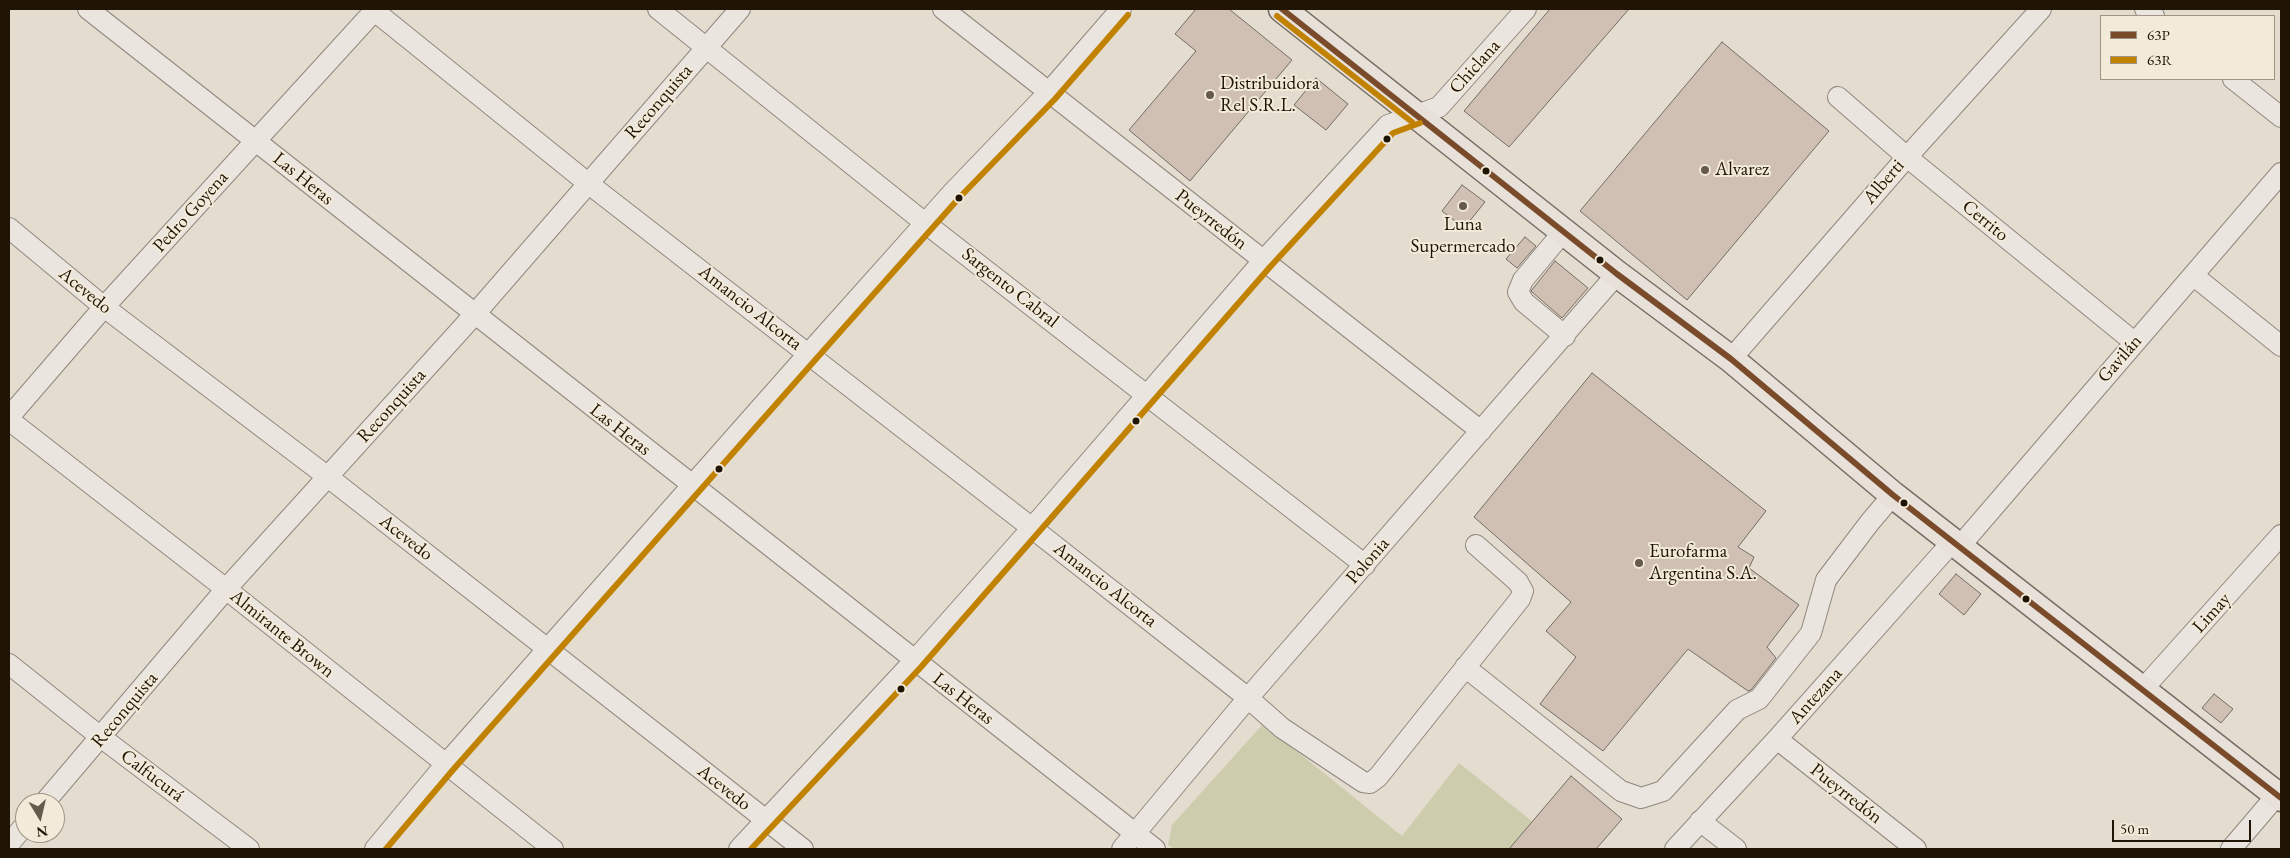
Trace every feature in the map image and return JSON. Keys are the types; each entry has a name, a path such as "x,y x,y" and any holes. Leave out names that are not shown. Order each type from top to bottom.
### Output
{"main road":[{"path":"1282,9 1617,274 1731,359 1894,495 2279,797"}],"street":[{"name":"Las Heras","path":"88,9 474,315 1155,849"},
{"name":"Pedro Goyena","path":"9,419 104,307 374,9"},
{"name":"Amancio Alcorta","path":"374,9 589,184 1032,528 1248,698 1282,728 1363,782 1370,783 1378,777 1465,667"},
{"name":"Sargento Cabral","path":"658,9 925,223 1365,565"},
{"name":"Reconquista","path":"53,793 102,738 226,589 474,315 740,9"},
{"name":"Pueyrredón","path":"942,9 1481,431"},
{"path":"375,849 546,649 925,223 1048,93 1121,9"},
{"name":"Chiclana","path":"739,849 914,660 1032,528 1263,261 1388,126 1439,107 1526,9"},
{"name":"Alberti","path":"1731,359 1907,157 2041,9"},
{"path":"2234,80 2281,117"},
{"name":"Cerrito","path":"1838,96 1907,157 2134,342"},
{"name":"Gavilán","path":"1957,543 2194,276 2281,173"},
{"name":"Acevedo","path":"9,228 104,307 328,477 802,849"},
{"path":"1564,232 1523,280 1518,292 1524,302 1565,336"},
{"name":"Polonia","path":"1122,849 1248,698 1617,274"},
{"path":"2194,276 2281,346"},
{"name":"Almirante Brown","path":"9,419 553,849"},
{"path":"1476,545 1518,582 1523,591 1520,599 1465,667 1621,791 1642,798 1663,791 1737,710 1759,699 1811,633 1826,580 1870,522 1894,495"},
{"name":"Limay","path":"2142,690 2281,535"},
{"name":"Antezana","path":"1675,849 1957,543"},
{"name":"Calfucurá","path":"9,664 102,738 249,849"},
{"name":"Pueyrredón","path":"1777,739 1916,849"},
{"path":"2231,849 2279,797"},
{"path":"1700,821 1736,849"}],"green space":[{"path":"1263,724 1402,836 1459,763 1533,822 1509,849 1174,849 1168,845 1172,825"}],"building":[{"name":"Distribuidora Rel S.R.L.","path":"1196,9 1229,9 1292,60 1190,181 1129,130 1196,51 1175,34"},
{"path":"1550,9 1629,9 1509,147 1464,111"},
{"name":"Alvarez","path":"1722,42 1829,131 1687,300 1580,211"},
{"path":"1316,78 1348,104 1326,130 1294,105"},
{"name":"Luna Supermercado","path":"1462,185 1485,202 1464,228 1442,211"},
{"path":"1525,237 1536,246 1517,268 1506,259"},
{"path":"1555,261 1588,288 1562,318 1531,291"},
{"name":"Eurofarma Argentina S.A.","path":"1592,373 1766,511 1738,547 1754,557 1749,568 1799,605 1767,647 1776,658 1751,690 1748,691 1688,649 1603,751 1540,704 1576,657 1546,631 1571,602 1474,517"},
{"path":"1956,574 1981,594 1964,615 1939,594"},
{"path":"2214,694 2233,709 2221,723 2202,708"},
{"path":"1571,776 1622,819 1596,849 1509,849"}],"transit line":[{"name":"63P","path":"1282,9 1617,274 1731,359 1893,495 2281,798"},
{"name":"63R","path":"386,849 452,771 959,198 1055,99 1128,15"},
{"name":"63R","path":"1277,16 1412,122"},
{"name":"63R","path":"751,849 921,667 1270,267 1393,133 1420,123"}],"place":[{"name":"Distribuidora Rel S.R.L.","path":"1210,95"},
{"name":"Alvarez","path":"1705,170"},
{"name":"Luna Supermercado","path":"1463,206"},
{"name":"Eurofarma Argentina S.A.","path":"1639,563"}]}
